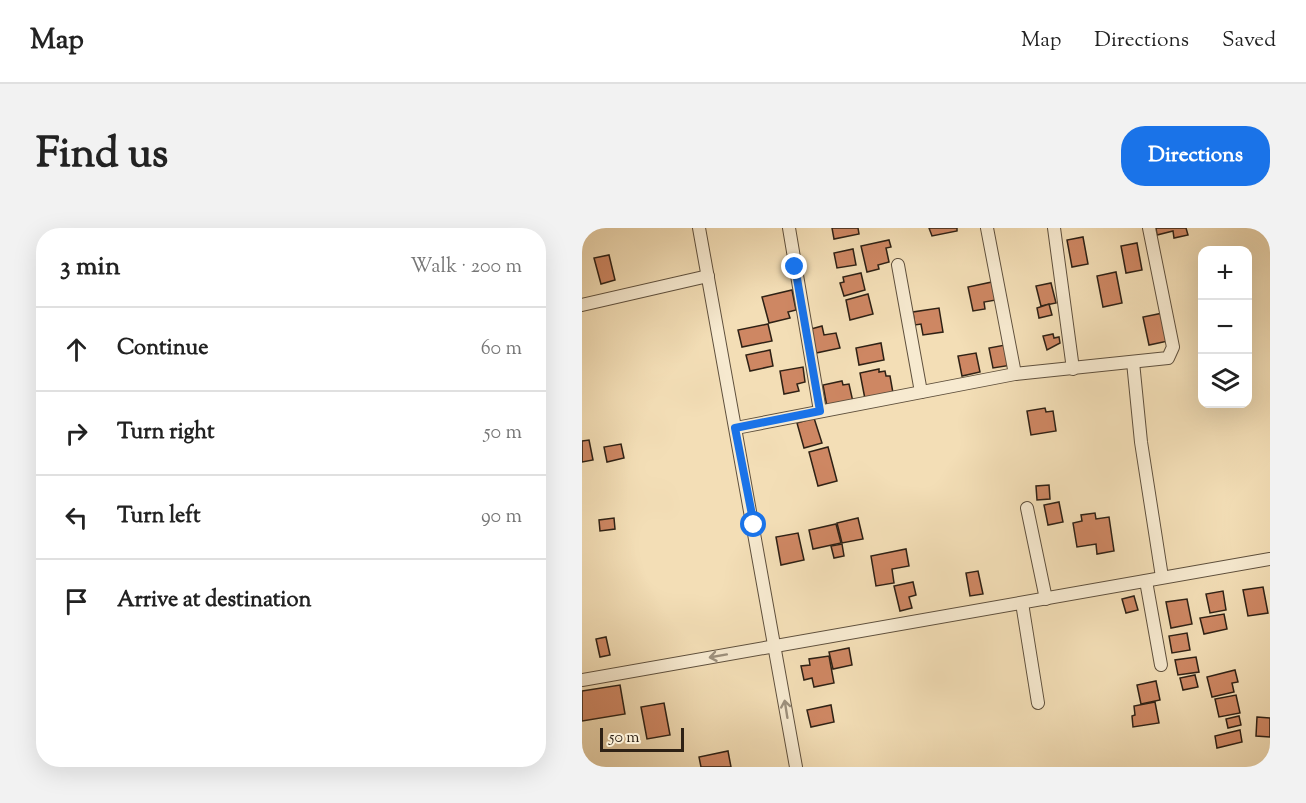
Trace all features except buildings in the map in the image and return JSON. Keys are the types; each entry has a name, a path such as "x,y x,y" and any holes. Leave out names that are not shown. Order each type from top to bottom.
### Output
{"street":[{"path":"699,228 796,767"},
{"path":"789,228 820,411"},
{"path":"987,228 1015,374"},
{"path":"1054,228 1073,369"},
{"path":"735,428 1015,374 1168,357 1172,352 1149,228"},
{"path":"898,266 921,392"},
{"path":"582,305 708,276"},
{"path":"1133,362 1141,442 1162,578"},
{"path":"1027,508 1046,599"},
{"path":"582,680 1270,560"},
{"path":"1146,581 1161,665"},
{"path":"1022,603 1038,704"}],"route":[{"path":"754,525 735,428 820,411 795,267"}]}
